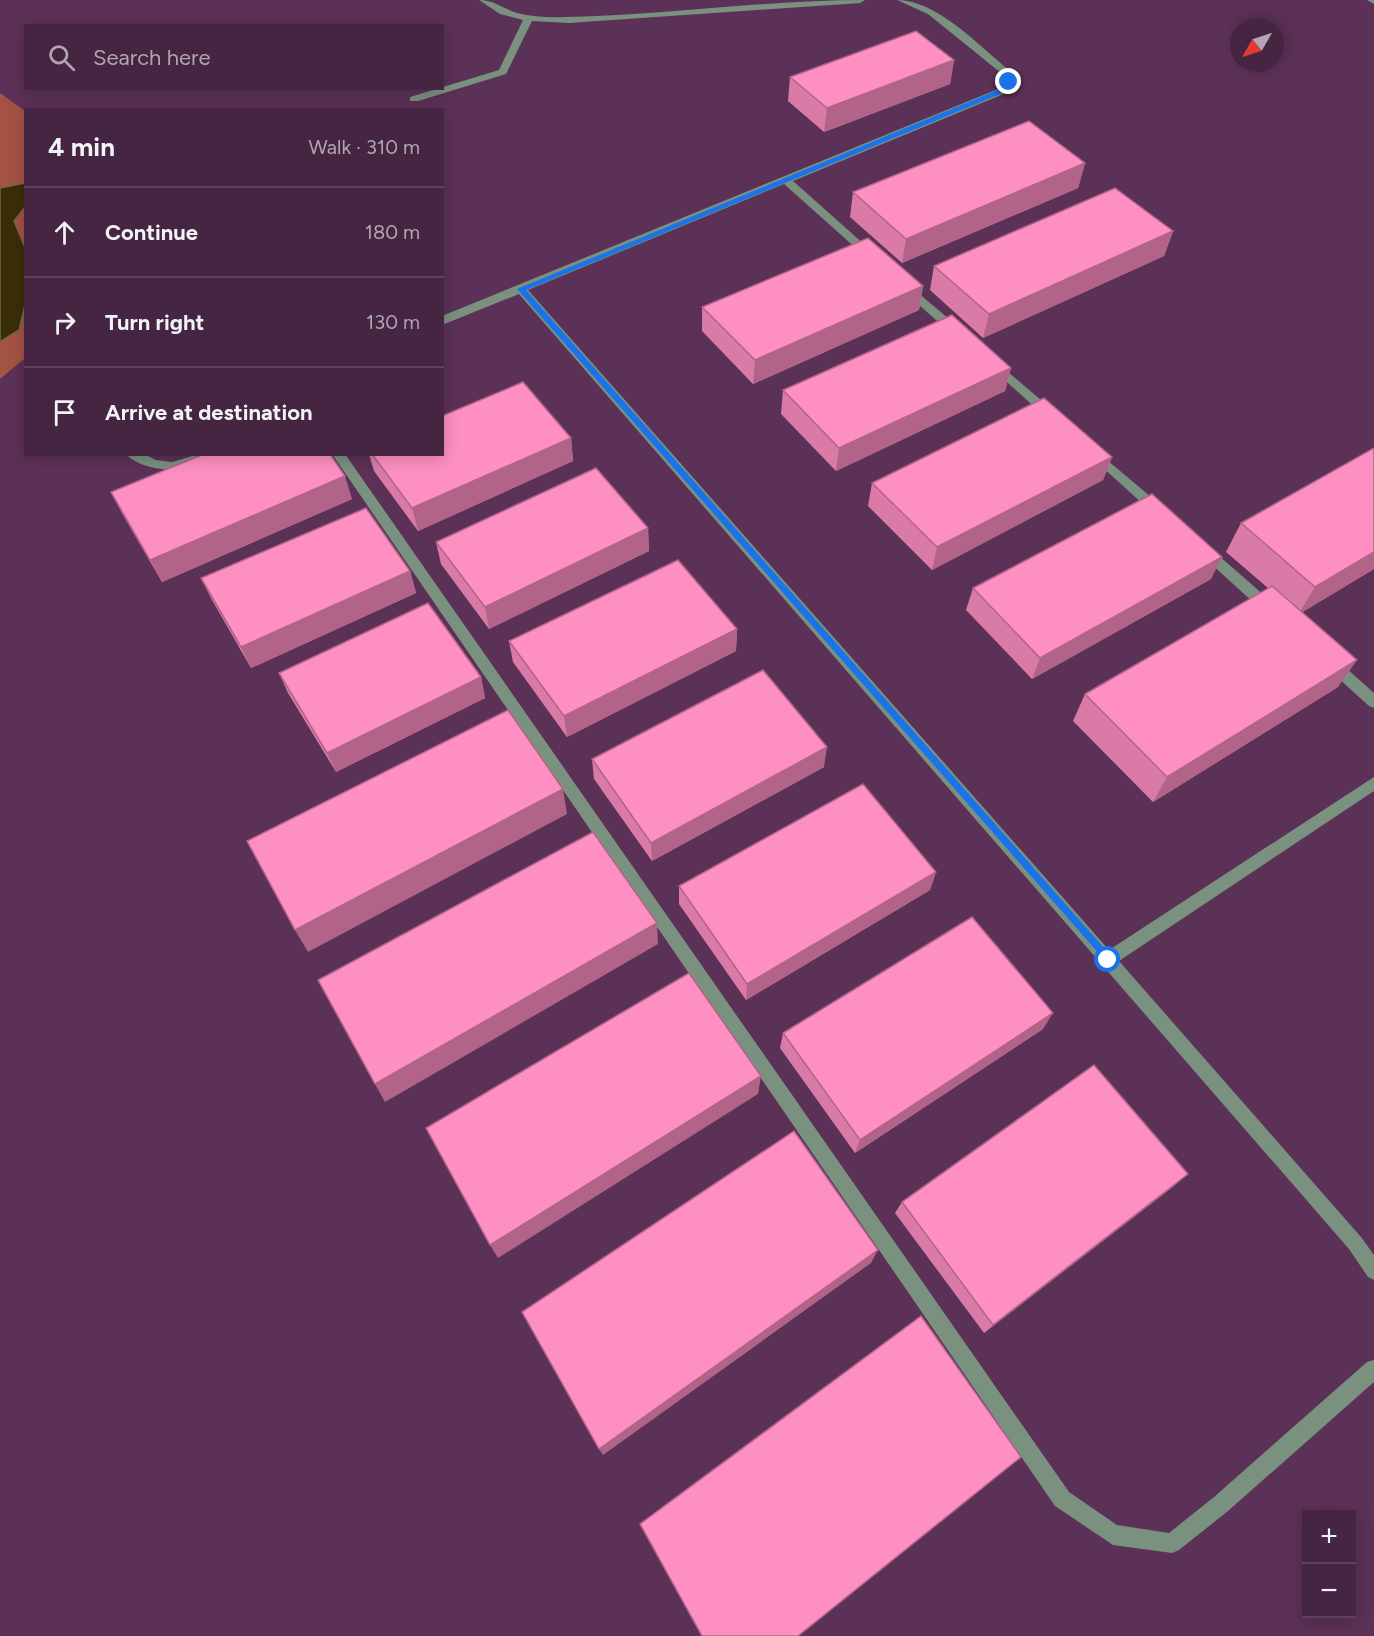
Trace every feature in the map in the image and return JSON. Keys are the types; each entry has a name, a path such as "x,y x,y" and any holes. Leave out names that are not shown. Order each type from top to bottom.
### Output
{"lane":[{"path":"484,0 497,10 528,20 569,20 860,0"},
{"path":"444,320 1002,91 1009,82 1006,72 931,12 902,0"},
{"path":"444,90 503,72 528,20"},
{"path":"414,99 444,90"},
{"path":"786,180 965,339"},
{"path":"521,289 1355,1242 1374,1271"},
{"path":"983,355 1064,426"},
{"path":"1082,442 1171,522"},
{"path":"136,456 150,464 182,467 207,456"},
{"path":"339,456 1062,1498 1113,1535 1172,1543 1221,1504 1374,1369"},
{"path":"1189,537 1279,617"},
{"path":"1324,657 1374,702"},
{"path":"1108,960 1374,783"}],"shaded area":[{"path":"0,93 24,111 24,359 0,379"},
{"path":"24,183 24,208 14,221 24,245 24,309 19,330 0,342 0,188"}],"building":[{"path":"916,31 954,60 827,108 790,77"},
{"path":"1029,121 1085,163 906,239 853,192"},
{"path":"1115,188 1173,231 989,314 934,266"},
{"path":"868,238 923,286 755,360 702,307"},
{"path":"952,315 1011,368 839,448 783,390"},
{"path":"523,382 571,438 412,508 373,456 444,456 444,415"},
{"path":"1044,398 1112,457 937,547 872,483"},
{"path":"1374,448 1374,552 1315,587 1241,523"},
{"path":"199,456 331,456 345,476 150,560 111,492"},
{"path":"596,468 648,528 485,607 436,542"},
{"path":"1152,494 1222,557 1040,658 973,588"},
{"path":"366,508 410,571 241,647 201,578"},
{"path":"678,560 737,629 564,716 509,641"},
{"path":"1272,586 1357,660 1167,777 1085,694"},
{"path":"428,603 481,677 327,753 279,673"},
{"path":"763,670 827,747 651,843 592,759"},
{"path":"508,710 563,789 295,930 247,841"},
{"path":"863,784 936,872 747,984 679,886"},
{"path":"593,832 657,923 375,1084 318,980"},
{"path":"972,917 1053,1013 860,1140 783,1033"},
{"path":"689,973 761,1076 490,1245 426,1128"},
{"path":"1094,1065 1188,1174 993,1325 902,1202"},
{"path":"794,1131 878,1250 599,1449 522,1312"},
{"path":"921,1316 1021,1457 798,1636 702,1636 640,1524"}],"route":[{"path":"1009,82 1002,91 521,289 1108,960"}]}
